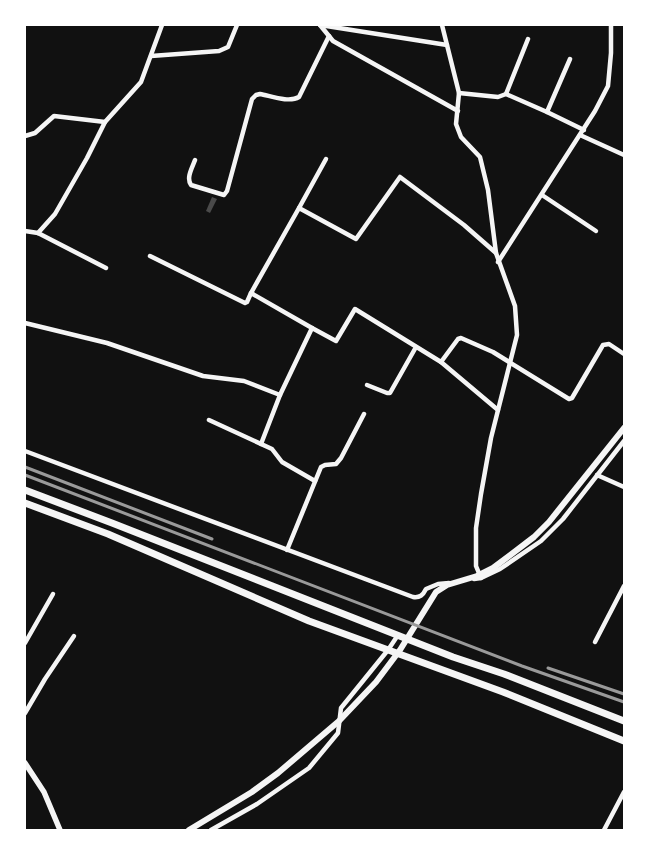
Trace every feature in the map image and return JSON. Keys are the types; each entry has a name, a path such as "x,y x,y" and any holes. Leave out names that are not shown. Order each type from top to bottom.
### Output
{"main road":[{"path":"189,830 252,792 278,773 340,721 376,682 436,592 447,585 477,576 493,568 534,537 549,522 624,428"},
{"path":"25,490 624,721"},
{"path":"25,503 108,534 309,621 504,692 624,741"}],"street":[{"path":"38,233 55,214 105,122 138,87 162,25"},
{"path":"151,56 219,52 228,46 237,25"},
{"path":"320,25 447,45"},
{"path":"320,25 333,41 458,111"},
{"path":"442,25 459,93 456,124 461,137 480,157 488,190 498,262 515,306 517,335 484,475 476,528 476,566 481,578"},
{"path":"498,262 584,130 608,86 612,25"},
{"path":"194,160 189,177 191,185 224,195 227,191 252,99 260,94 296,100 330,36"},
{"path":"506,94 528,39"},
{"path":"547,112 570,59"},
{"path":"459,93 498,97 506,94 584,130"},
{"path":"25,136 34,133 54,116 105,122"},
{"path":"580,135 624,155"},
{"path":"150,256 244,303 247,302 326,159"},
{"path":"300,208 356,239 398,179 403,178 464,225 496,253"},
{"path":"542,196 596,231"},
{"path":"25,230 38,233 106,268"},
{"path":"251,293 336,341 356,309 441,362 498,410"},
{"path":"25,324 107,343 203,376 244,381 280,395"},
{"path":"261,444 280,395 312,328"},
{"path":"441,362 459,337 493,352 569,399 572,398 603,345 609,344 624,354"},
{"path":"367,385 390,393 416,347"},
{"path":"287,550 323,466 336,464 341,458 364,414"},
{"path":"209,420 272,449 282,462 315,481"},
{"path":"25,451 418,598 426,589 438,584 481,578 500,569 541,541 563,519 624,441"},
{"path":"598,475 624,487"},
{"path":"595,642 624,586"},
{"path":"25,643 53,594"},
{"path":"212,830 257,804 309,768 338,733 341,708 398,635"},
{"path":"25,713 74,636"},
{"path":"25,763 44,792 60,830"},
{"path":"604,830 624,792"}],"building":[{"path":"212,197 217,199 210,213 206,211"}],"railway":[{"path":"25,467 212,539"},
{"path":"25,475 522,666 624,702"},
{"path":"548,668 624,694"}]}
